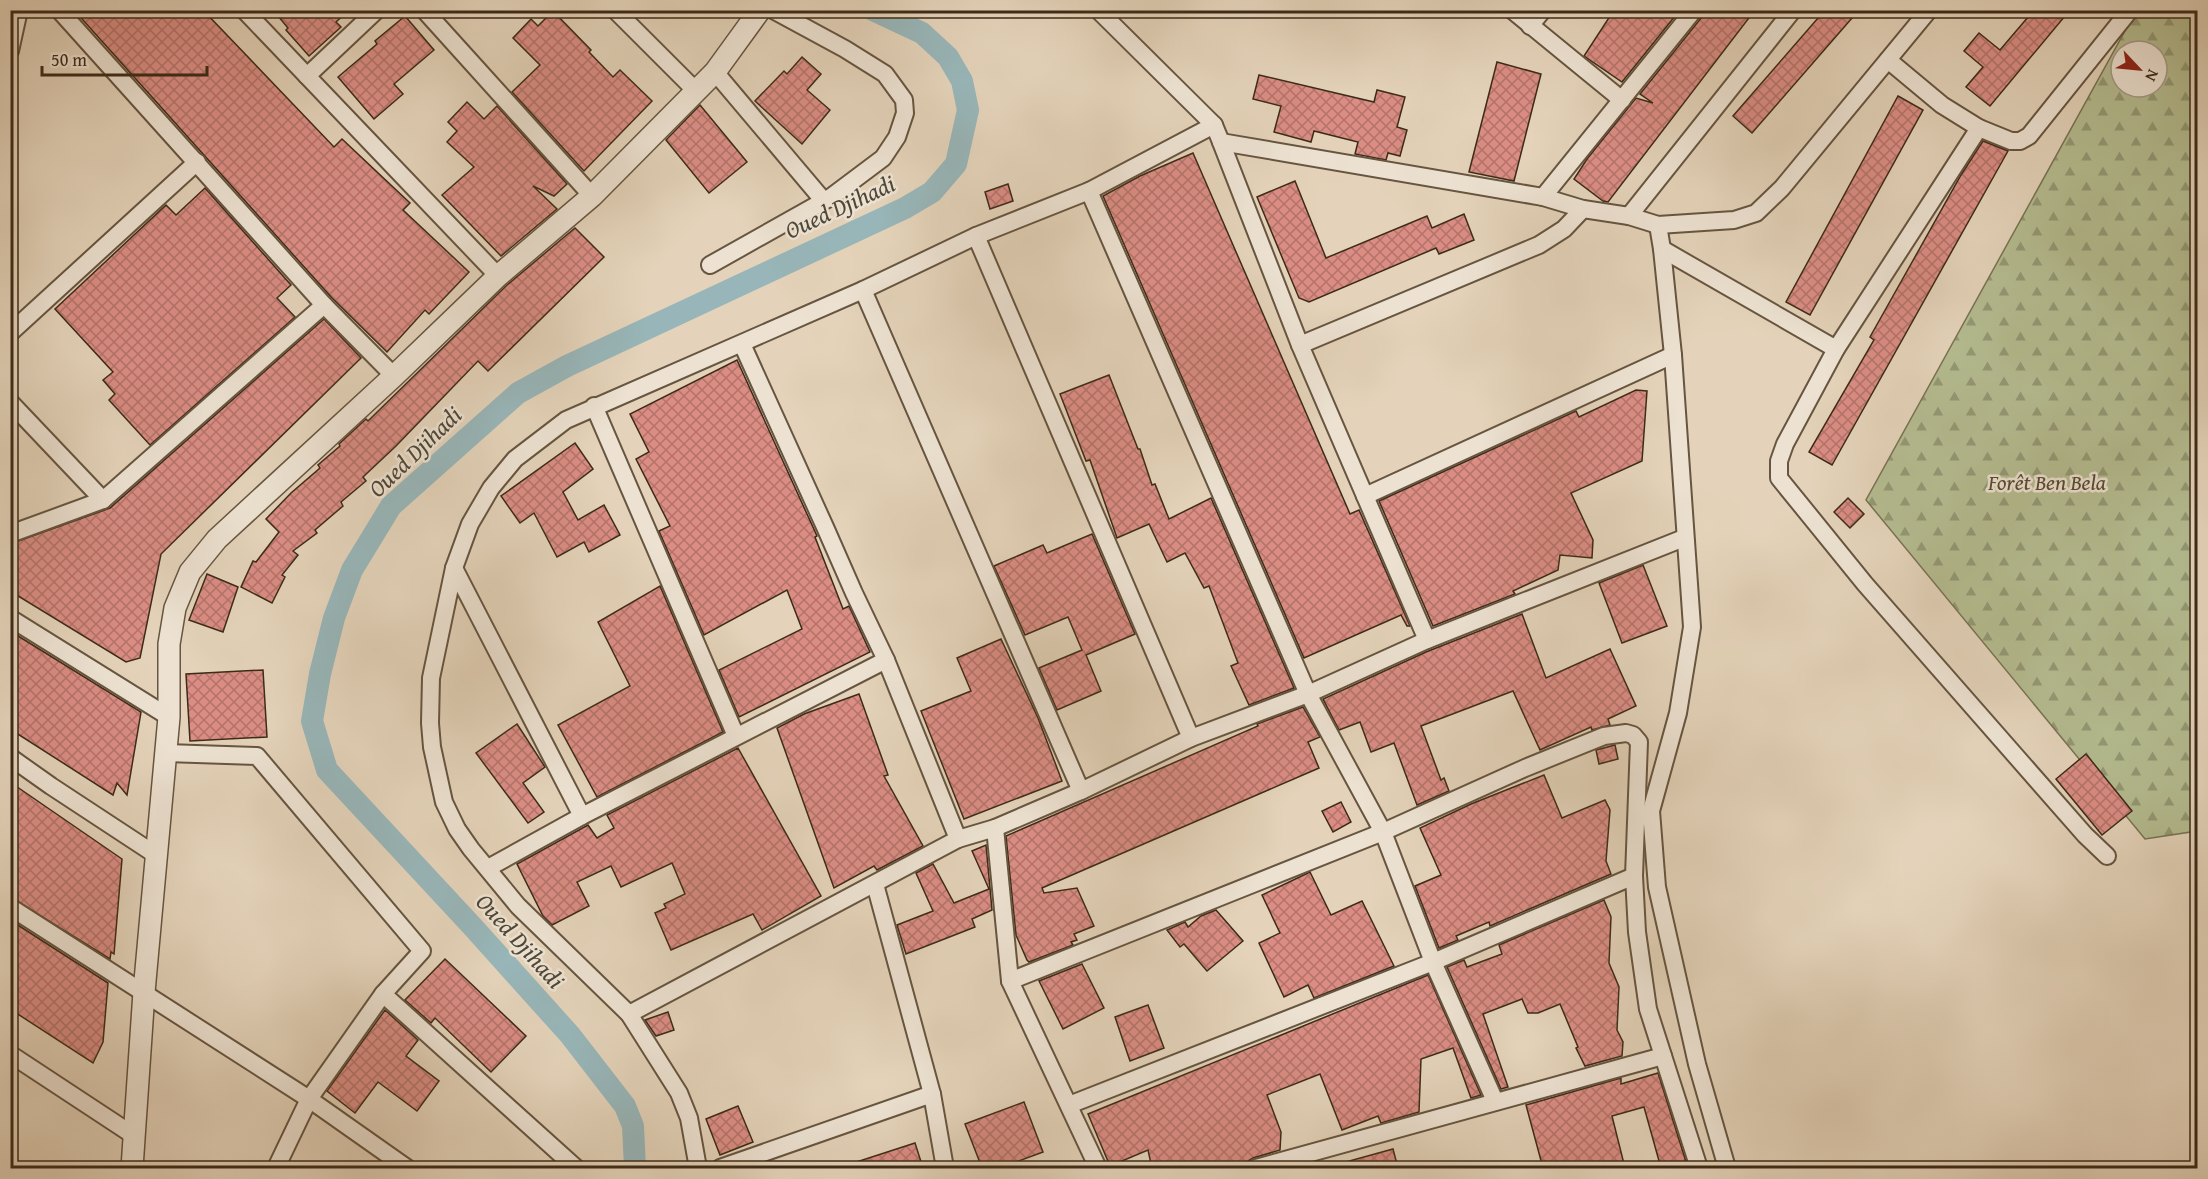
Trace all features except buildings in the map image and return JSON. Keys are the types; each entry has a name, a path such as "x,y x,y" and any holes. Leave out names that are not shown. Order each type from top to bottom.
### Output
{"street":[{"path":"10,51 19,10"},
{"path":"59,10 324,305 394,376"},
{"path":"244,10 498,276"},
{"path":"307,76 377,10"},
{"path":"424,10 592,196"},
{"path":"615,10 696,91"},
{"path":"132,1168 144,992 169,717 169,644 175,608 190,572 217,539 394,376 498,276 592,196 715,72 760,10"},
{"path":"710,265 831,197 883,158 897,137 905,113 904,100 885,74 845,49 773,10"},
{"path":"1098,10 1214,125 1300,345 1427,640"},
{"path":"1512,10 1622,100"},
{"path":"1530,26 1543,10"},
{"path":"1543,197 1694,10"},
{"path":"1629,216 1793,10"},
{"path":"1221,142 1543,197 1583,209 1629,216 1658,225 1734,220 1756,213 1782,188 1929,10"},
{"path":"1888,60 1942,105 1978,128 2011,141 2020,141 2029,136 2130,10"},
{"path":"715,72 823,200"},
{"path":"698,1168 689,1119 680,1093 629,1014 518,906 462,836 444,802 432,747 431,678 454,568 470,524 491,488 515,459 566,420 594,406 742,345 976,236 1089,190 1214,125"},
{"path":"1978,128 1836,349 1785,444 1779,461 1779,478 1873,593 2085,835 2107,856"},
{"path":"10,333 197,162"},
{"path":"1089,190 1308,694 1383,832 1433,962 1495,1101"},
{"path":"1300,345 1539,245 1564,229 1583,209"},
{"path":"1658,225 1672,355 1692,627 1678,713 1651,811 1657,887 1697,1064 1727,1168"},
{"path":"976,236 1191,738"},
{"path":"1662,249 1836,349"},
{"path":"863,290 1081,790"},
{"path":"10,534 103,500 324,305"},
{"path":"742,345 886,660 958,839"},
{"path":"1365,496 1672,355"},
{"path":"10,402 103,500"},
{"path":"594,406 736,736"},
{"path":"629,1014 958,839 995,828 1191,738 1308,694 1427,640 1684,538"},
{"path":"454,568 582,816"},
{"path":"10,618 169,717"},
{"path":"488,868 582,816 886,660"},
{"path":"1010,981 1383,832 1525,768 1604,736 1626,733 1634,735 1639,742 1634,876 1637,932 1648,1009 1699,1168"},
{"path":"166,753 257,756 422,951 383,994 309,1099 276,1168"},
{"path":"10,757 156,855"},
{"path":"995,828 1010,981 1098,1168"},
{"path":"1069,1105 1433,962 1634,876"},
{"path":"875,884 932,1094 945,1168"},
{"path":"10,907 309,1099 407,1168"},
{"path":"383,994 576,1168"},
{"path":"10,1054 133,1135"},
{"path":"1256,1168 1663,1056"},
{"path":"720,1168 932,1094"}],"green space":[{"name":"Forêt Ben Bela","path":"2136,11 2197,11 2197,831 2145,839 1866,500 2109,60 2109,99 2169,99 2169,39 2121,39"}],"waterway":[{"name":"Oued Djihadi","path":"635,1168 633,1126 625,1106 570,1035 327,770 312,721 320,674 334,618 352,570 391,506 518,393 567,366 905,208 932,192 956,164 968,110 962,81 948,57 922,33 873,10"}]}
